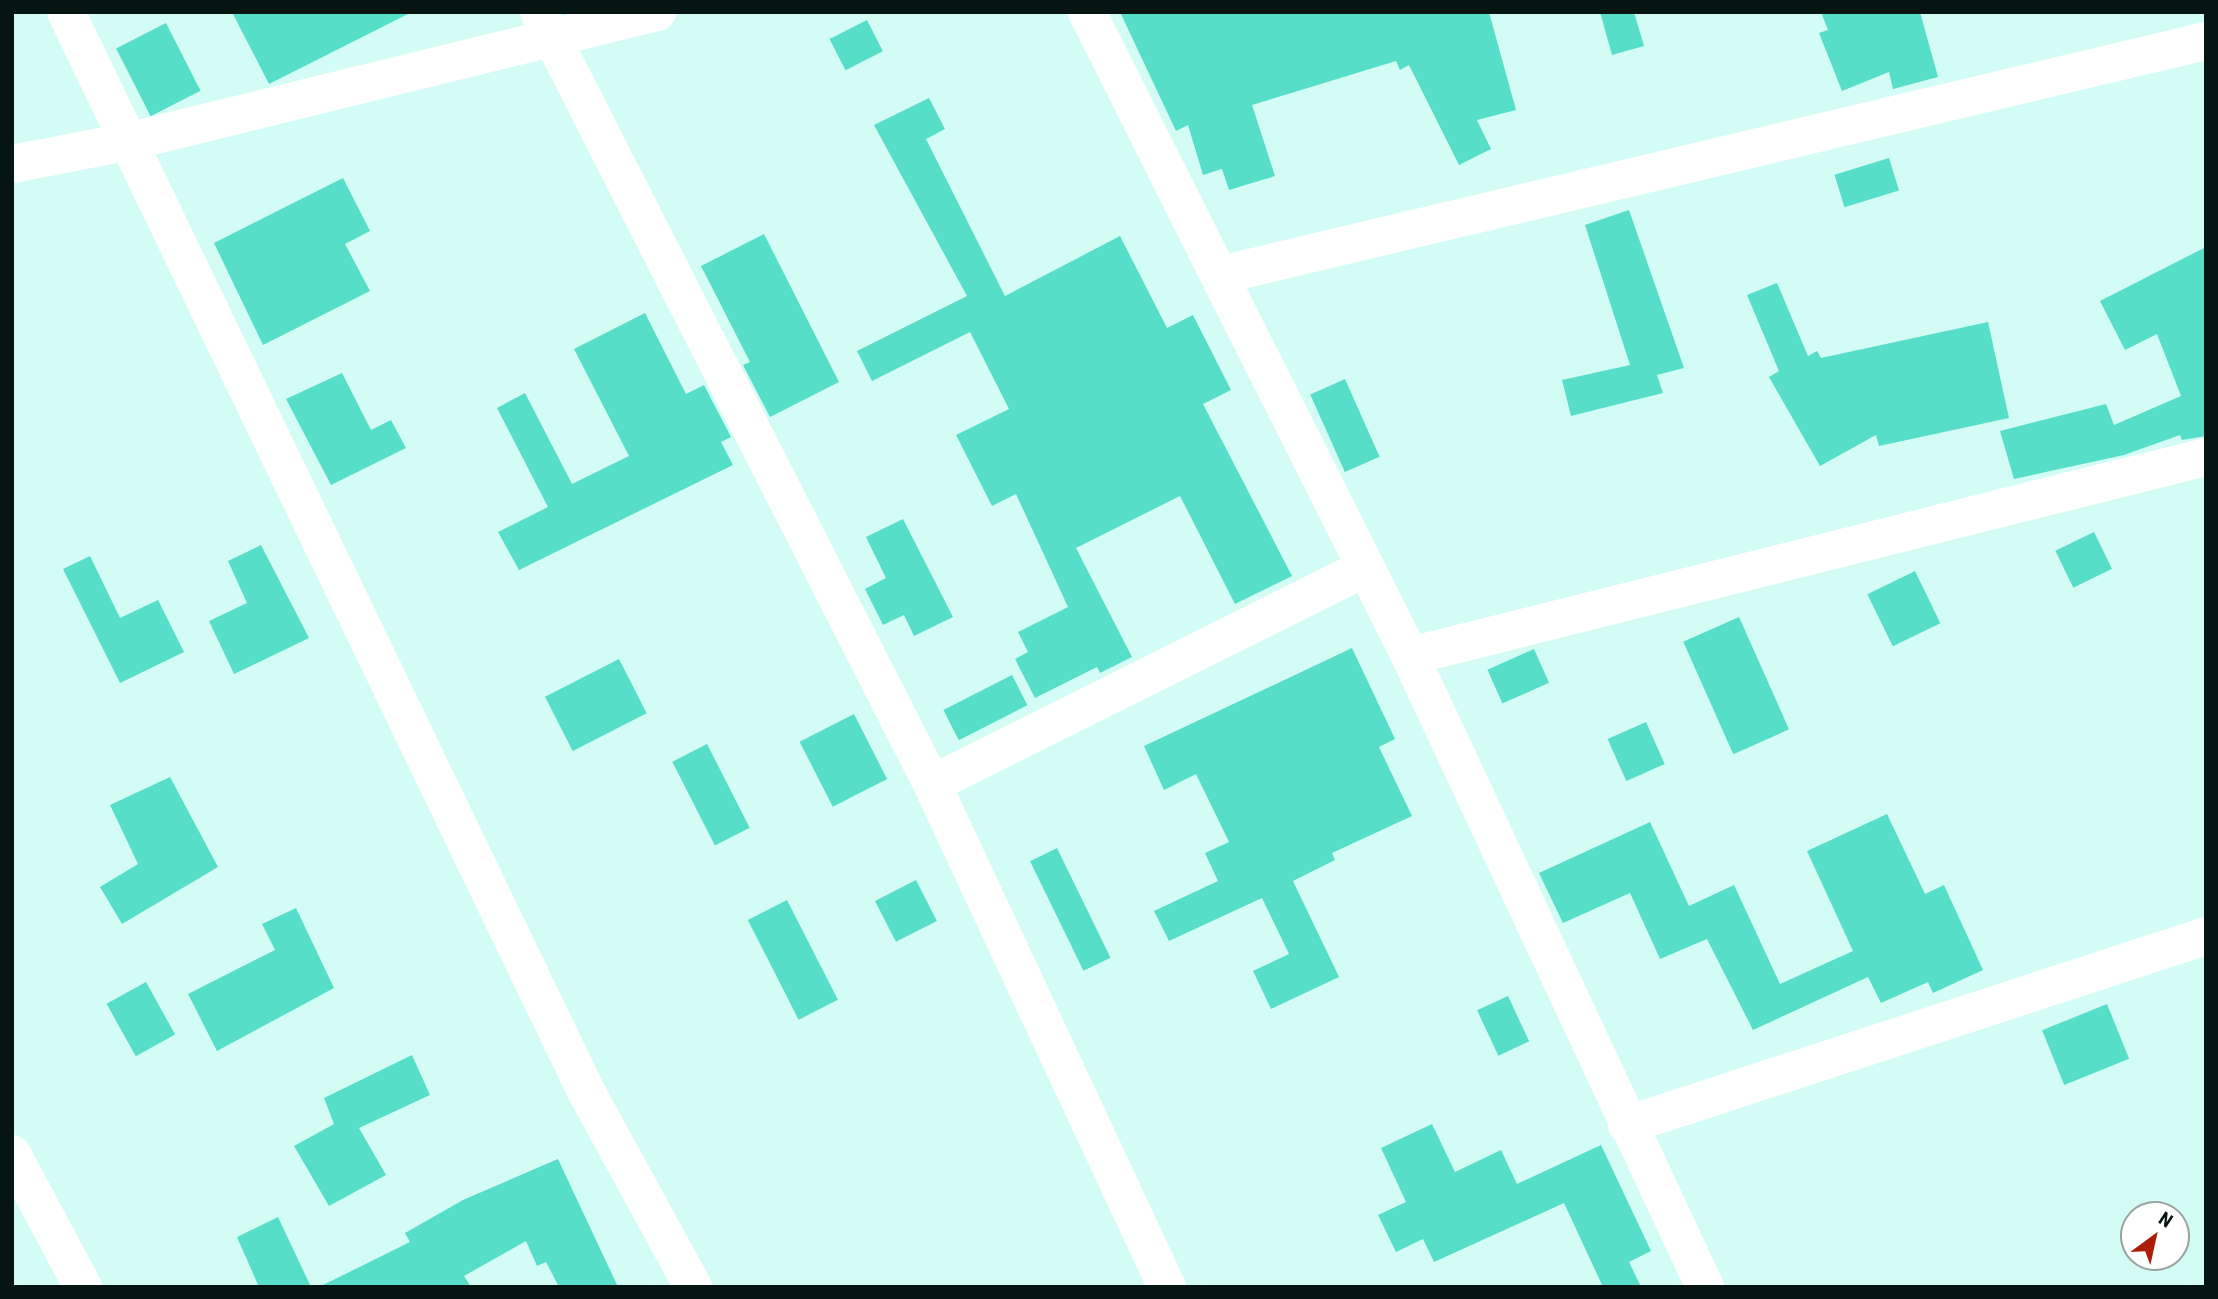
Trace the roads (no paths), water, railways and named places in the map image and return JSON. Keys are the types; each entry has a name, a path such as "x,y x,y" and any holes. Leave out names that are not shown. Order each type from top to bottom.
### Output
{"street":[{"path":"66,12 131,141 581,1080 692,1287"},
{"path":"12,164 131,141 545,24 657,12"},
{"path":"1087,12 1410,656 1705,1287"},
{"path":"545,24 932,784 1167,1287"},
{"path":"1220,275 2206,41"},
{"path":"1410,656 2206,457"},
{"path":"932,784 1366,568"},
{"path":"1627,1125 2206,936"},
{"path":"12,1154 83,1287"}]}
